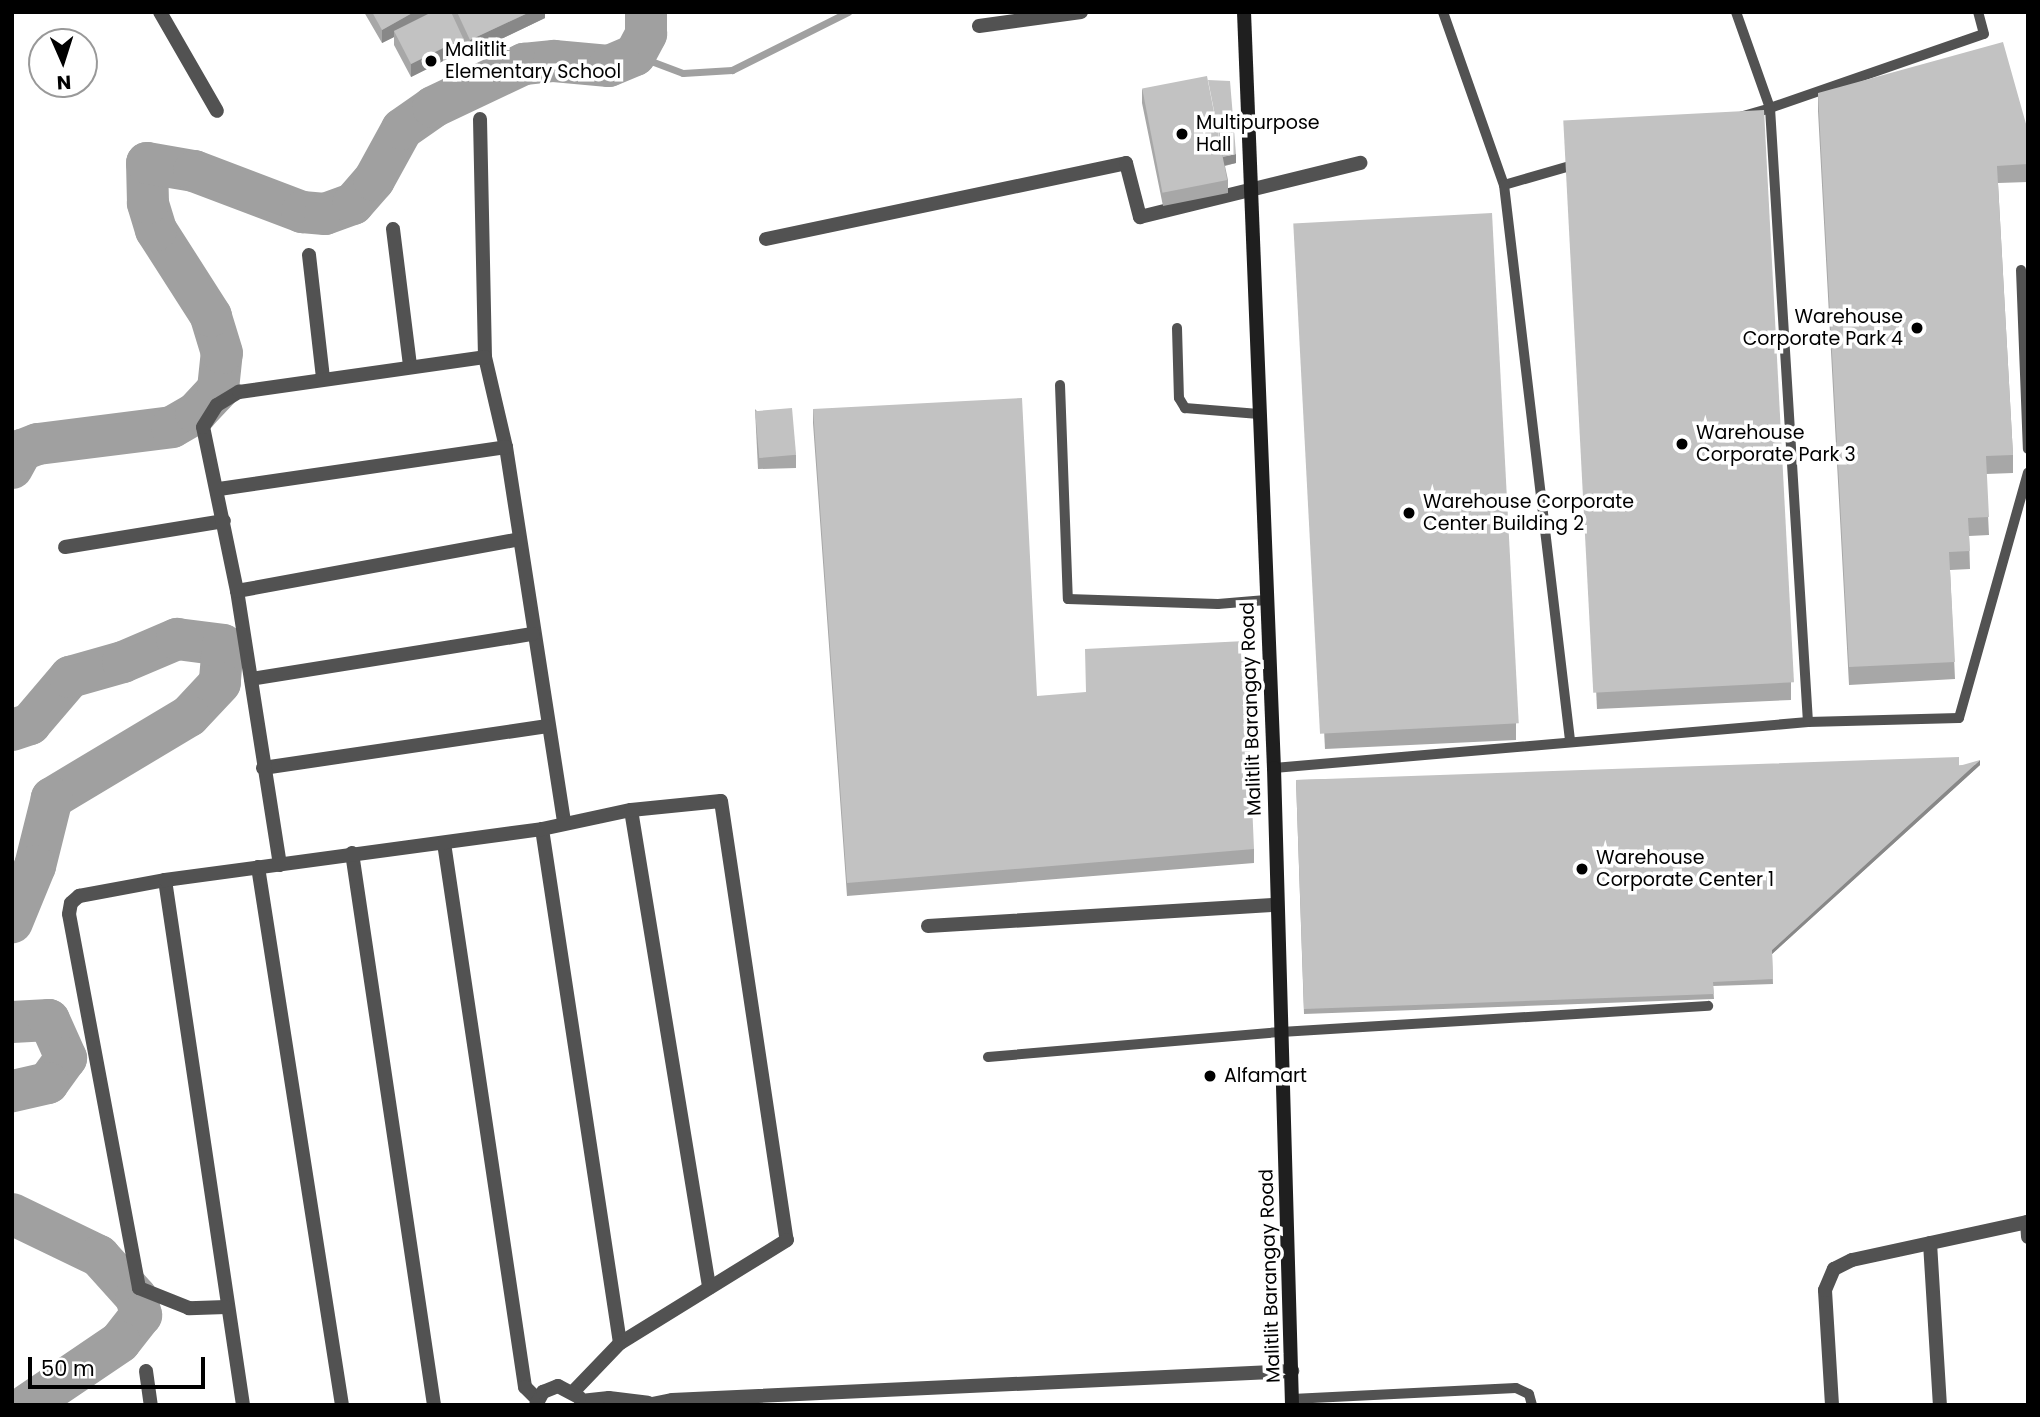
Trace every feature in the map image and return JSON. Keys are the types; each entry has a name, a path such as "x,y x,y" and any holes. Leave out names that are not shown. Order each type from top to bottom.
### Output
{"street":[{"path":"160,12 217,111"},
{"path":"979,26 1081,12"},
{"name":"Malitlit Barangay Road","path":"1244,12 1274,768 1292,1402"},
{"path":"480,118 485,357 506,447 546,726 564,822"},
{"path":"766,239 1126,163 1140,217 1360,163"},
{"path":"393,229 410,365"},
{"path":"309,255 323,377"},
{"path":"280,865 237,591 219,489 203,428 217,405 239,392 323,377 485,357"},
{"path":"219,489 506,447"},
{"path":"65,547 224,521"},
{"path":"237,591 519,539"},
{"path":"251,679 532,634"},
{"path":"263,768 546,726"},
{"path":"226,1307 188,1308 139,1288 69,914 71,903 79,896 165,880 542,829 564,822 631,810 721,801 787,1240 620,1343 579,1399"},
{"path":"631,810 709,1288"},
{"path":"542,829 620,1343"},
{"path":"444,843 525,1387 537,1402 550,1387 579,1399 609,1398 647,1404 1292,1371"},
{"path":"352,853 434,1405"},
{"path":"258,867 342,1405"},
{"path":"165,880 226,1307 243,1405"},
{"path":"929,926 1276,905"},
{"path":"1832,1405 1825,1290 1834,1269 1852,1260 2027,1222 2028,1237"},
{"path":"1930,1243 1940,1405"},
{"path":"146,1371 151,1405"}],"lane":[{"path":"1443,12 1504,185 1570,740"},
{"path":"1736,12 1770,108 1808,722"},
{"path":"1504,185 1770,108 1983,34 1978,12"},
{"path":"1494,215 1507,211"},
{"path":"2021,270 2028,449"},
{"path":"1177,328 1179,398 1185,408 1259,414"},
{"path":"1060,384 1068,599 1218,604 1266,600"},
{"path":"1274,768 1570,740 1808,722 1959,718 2028,473"},
{"path":"988,1058 1281,1032 1708,1006"},
{"path":"1292,1402 1516,1388 1528,1394 1532,1405"}],"building":[{"path":"372,12 414,12 382,30"},
{"path":"432,12 451,12 463,38 411,64 394,31"},
{"path":"457,12 530,12 470,40"},
{"name":"Warehouse Corporate Park 4","path":"2003,42 2028,131 2028,164 1997,166 2013,455 1986,456 1989,517 1968,518 1970,551 1949,552 1955,662 1849,667 1818,93"},
{"name":"Multipurpose Hall","path":"1207,76 1227,180 1162,193 1142,89"},
{"path":"1208,80 1230,81 1236,154 1223,157"},
{"name":"Warehouse Corporate Park 3","path":"1764,110 1794,682 1593,693 1563,121"},
{"name":"Warehouse Corporate Center Building 2","path":"1492,213 1519,723 1320,734 1293,223"},
{"path":"1022,398 1037,696 1086,692 1085,649 1245,641 1254,849 847,883 813,409"},
{"path":"792,408 796,455 759,458 755,411"},
{"name":"Warehouse Corporate Center 1","path":"1959,757 1959,766 1980,760 1772,950 1773,979 1713,982 1714,994 1304,1009 1296,780"}],"waterway":[{"path":"12,468 22,450 38,444 172,427 196,413 218,389 222,353 211,316 156,230 148,203 147,163 194,171 302,212 325,214 353,204 374,180 402,129 433,107 524,64 554,61 609,66 635,55 646,34 646,12"},
{"path":"635,55 683,73 732,70 848,12"},
{"path":"12,730 30,724 70,677 123,662 177,639 223,645 220,683 189,716 52,798 35,866 12,922"},
{"path":"12,1022 49,1020 66,1058 48,1083 12,1091"},
{"path":"12,1214 99,1256 136,1297 141,1315 120,1342 27,1405"}],"place":[{"name":"Malitlit Elementary School","path":"431,61"},
{"name":"Multipurpose Hall","path":"1182,134"},
{"name":"Warehouse Corporate Park 4","path":"1917,328"},
{"name":"Warehouse Corporate Park 3","path":"1682,444"},
{"name":"Warehouse Corporate Center Building 2","path":"1409,513"},
{"name":"Warehouse Corporate Center 1","path":"1582,869"},
{"name":"Alfamart","path":"1210,1076"}]}
